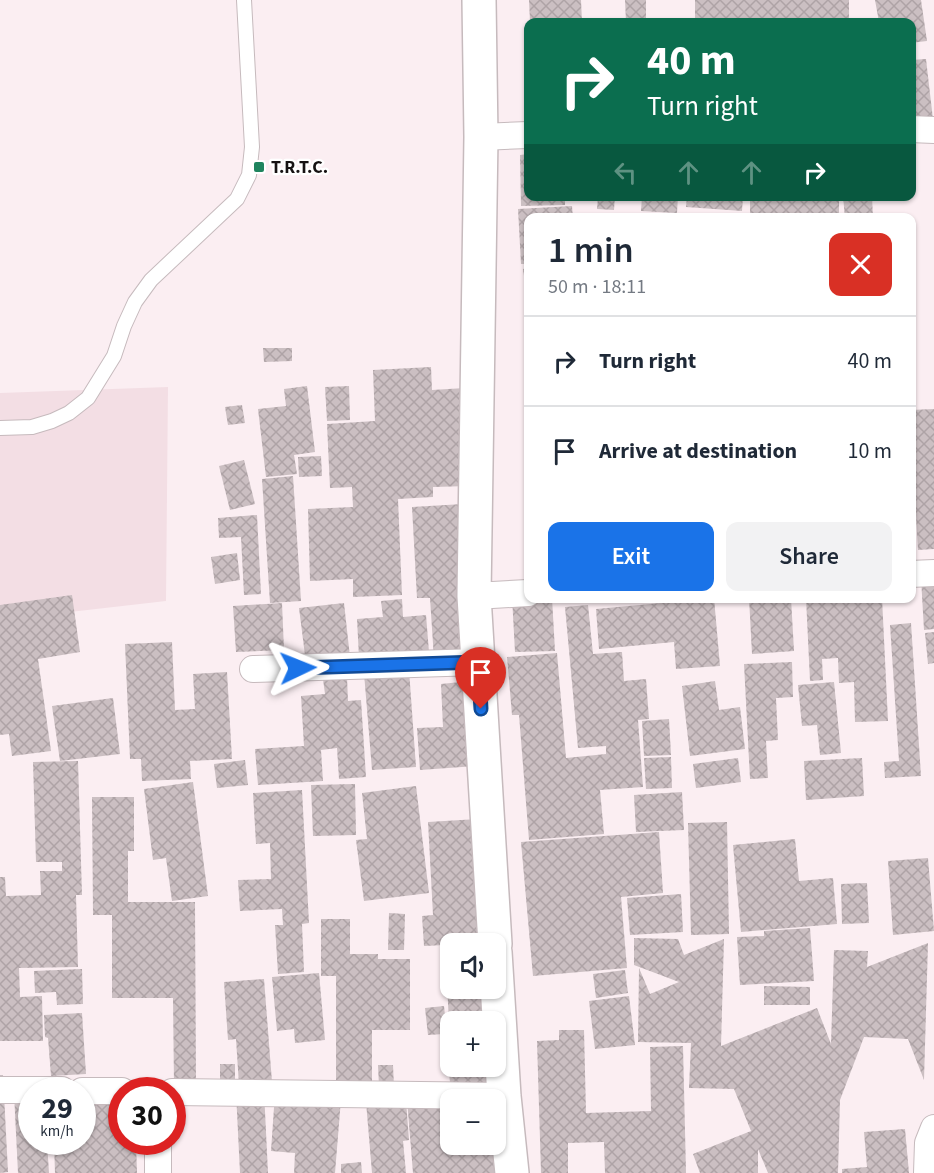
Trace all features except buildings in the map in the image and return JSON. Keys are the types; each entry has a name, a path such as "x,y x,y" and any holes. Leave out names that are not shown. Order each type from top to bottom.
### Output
{"street":[{"path":"479,0 481,136 474,596 494,933"},
{"path":"916,129 934,130"},
{"path":"481,136 524,135"},
{"path":"916,574 934,573"},
{"path":"474,596 524,593"},
{"path":"253,669 478,662"},
{"path":"498,999 504,1089"},
{"path":"0,1090 18,1090"},
{"path":"186,1092 440,1095"},
{"path":"506,1115 512,1173"},
{"path":"927,1173 928,1143 934,1128"},
{"path":"158,1155 158,1173"}],"lane":[{"path":"0,428 32,427 52,421 69,413 88,398 114,356 135,302 151,280 237,199 249,175 252,147 244,0"}],"shaded area":[{"path":"168,387 166,601 0,620 0,393"}],"place":[{"name":"T.R.T.C.","path":"259,167"}],"route":[{"path":"298,668 478,662 481,709"}]}
